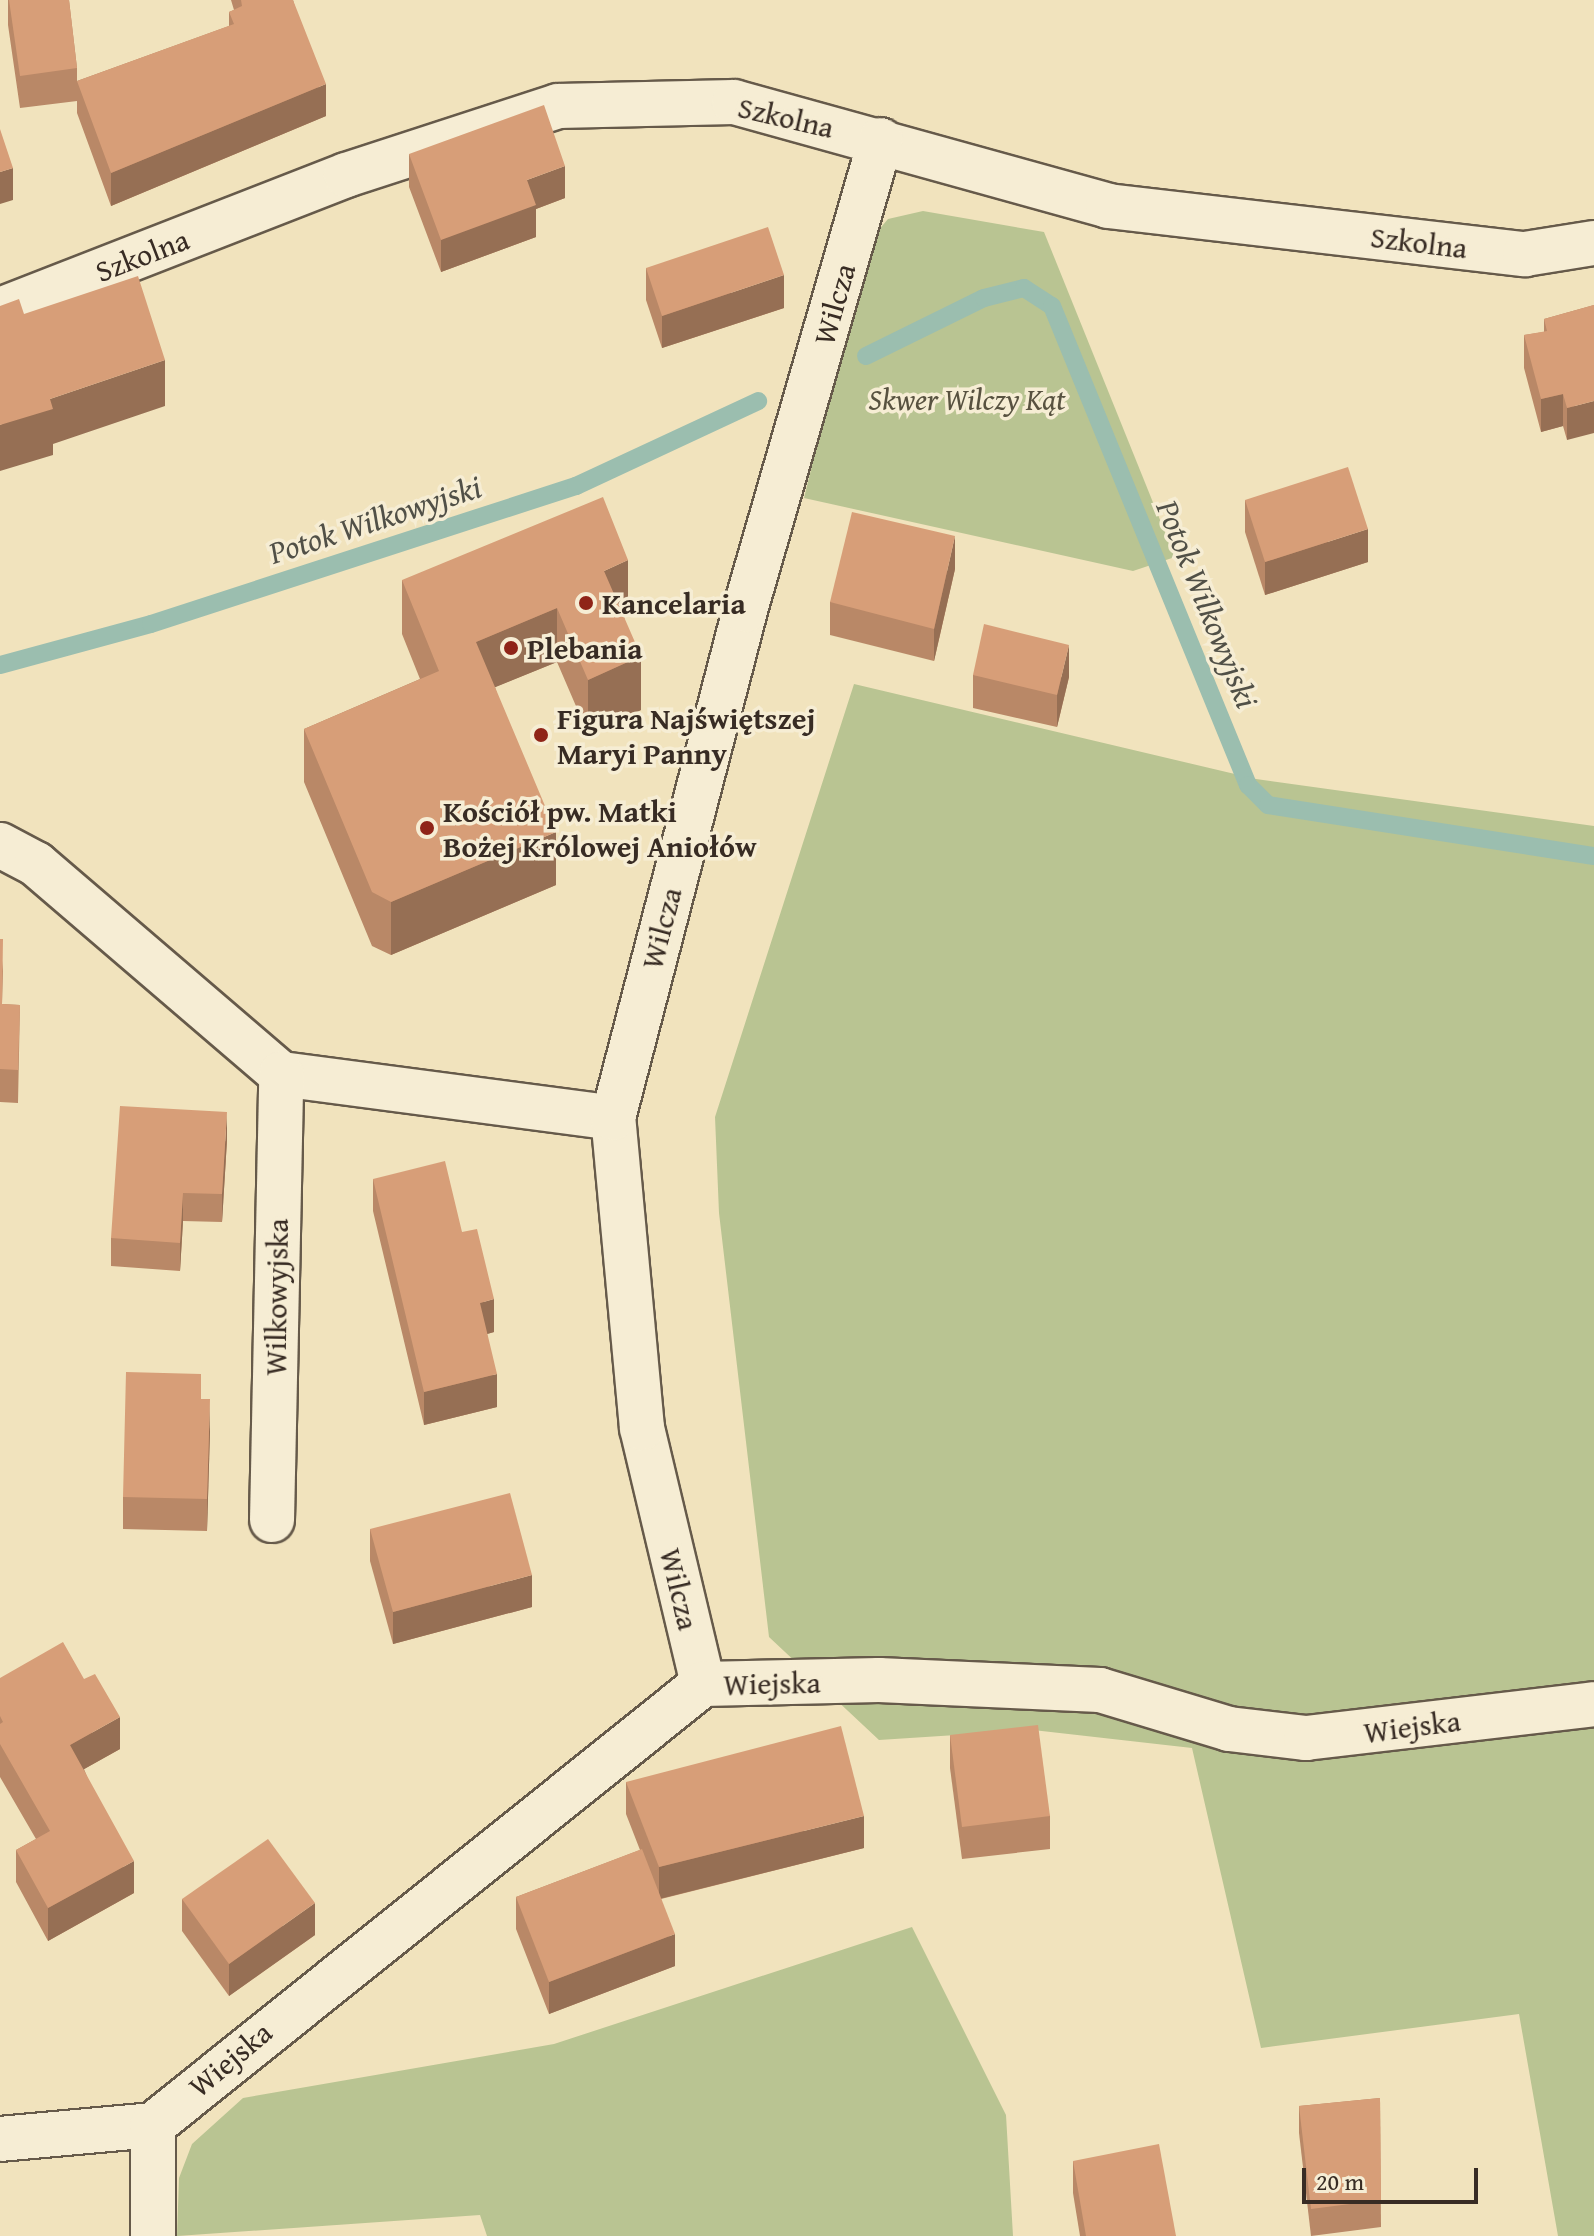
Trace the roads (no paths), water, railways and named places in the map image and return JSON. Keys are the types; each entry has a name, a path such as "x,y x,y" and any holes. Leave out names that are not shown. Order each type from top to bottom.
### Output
{"street":[{"name":"Szkolna","path":"0,310 346,175 558,106 734,102 881,140 1108,206 1525,254 1594,243"},
{"name":"Wilcza","path":"703,1684 642,1428 613,1118 745,610 881,140"},
{"path":"0,845 36,864 281,1074 613,1118"},
{"name":"Wilkowyjska","path":"272,1520 281,1074"},
{"name":"Wiejska","path":"153,2125 703,1684 879,1680 1100,1690 1229,1729 1306,1738 1594,1704"},
{"path":"0,2139 153,2125 153,2236"}],"waterway":[{"name":"Potok Wilkowyjski","path":"866,356 984,298 1024,288 1052,306 1248,785 1268,805 1594,856"},
{"name":"Potok Wilkowyjski","path":"0,665 151,624 576,486 758,401"}],"place":[{"name":"Kancelaria","path":"586,603"},
{"name":"Plebania","path":"511,648"},
{"name":"Figura Najświętszej Maryi Panny","path":"541,735"},
{"name":"Kościół pw. Matki Bożej Królowej Aniołów","path":"427,828"}],"park label":[{"name":"Skwer Wilczy Kąt","path":"967,399"}]}
